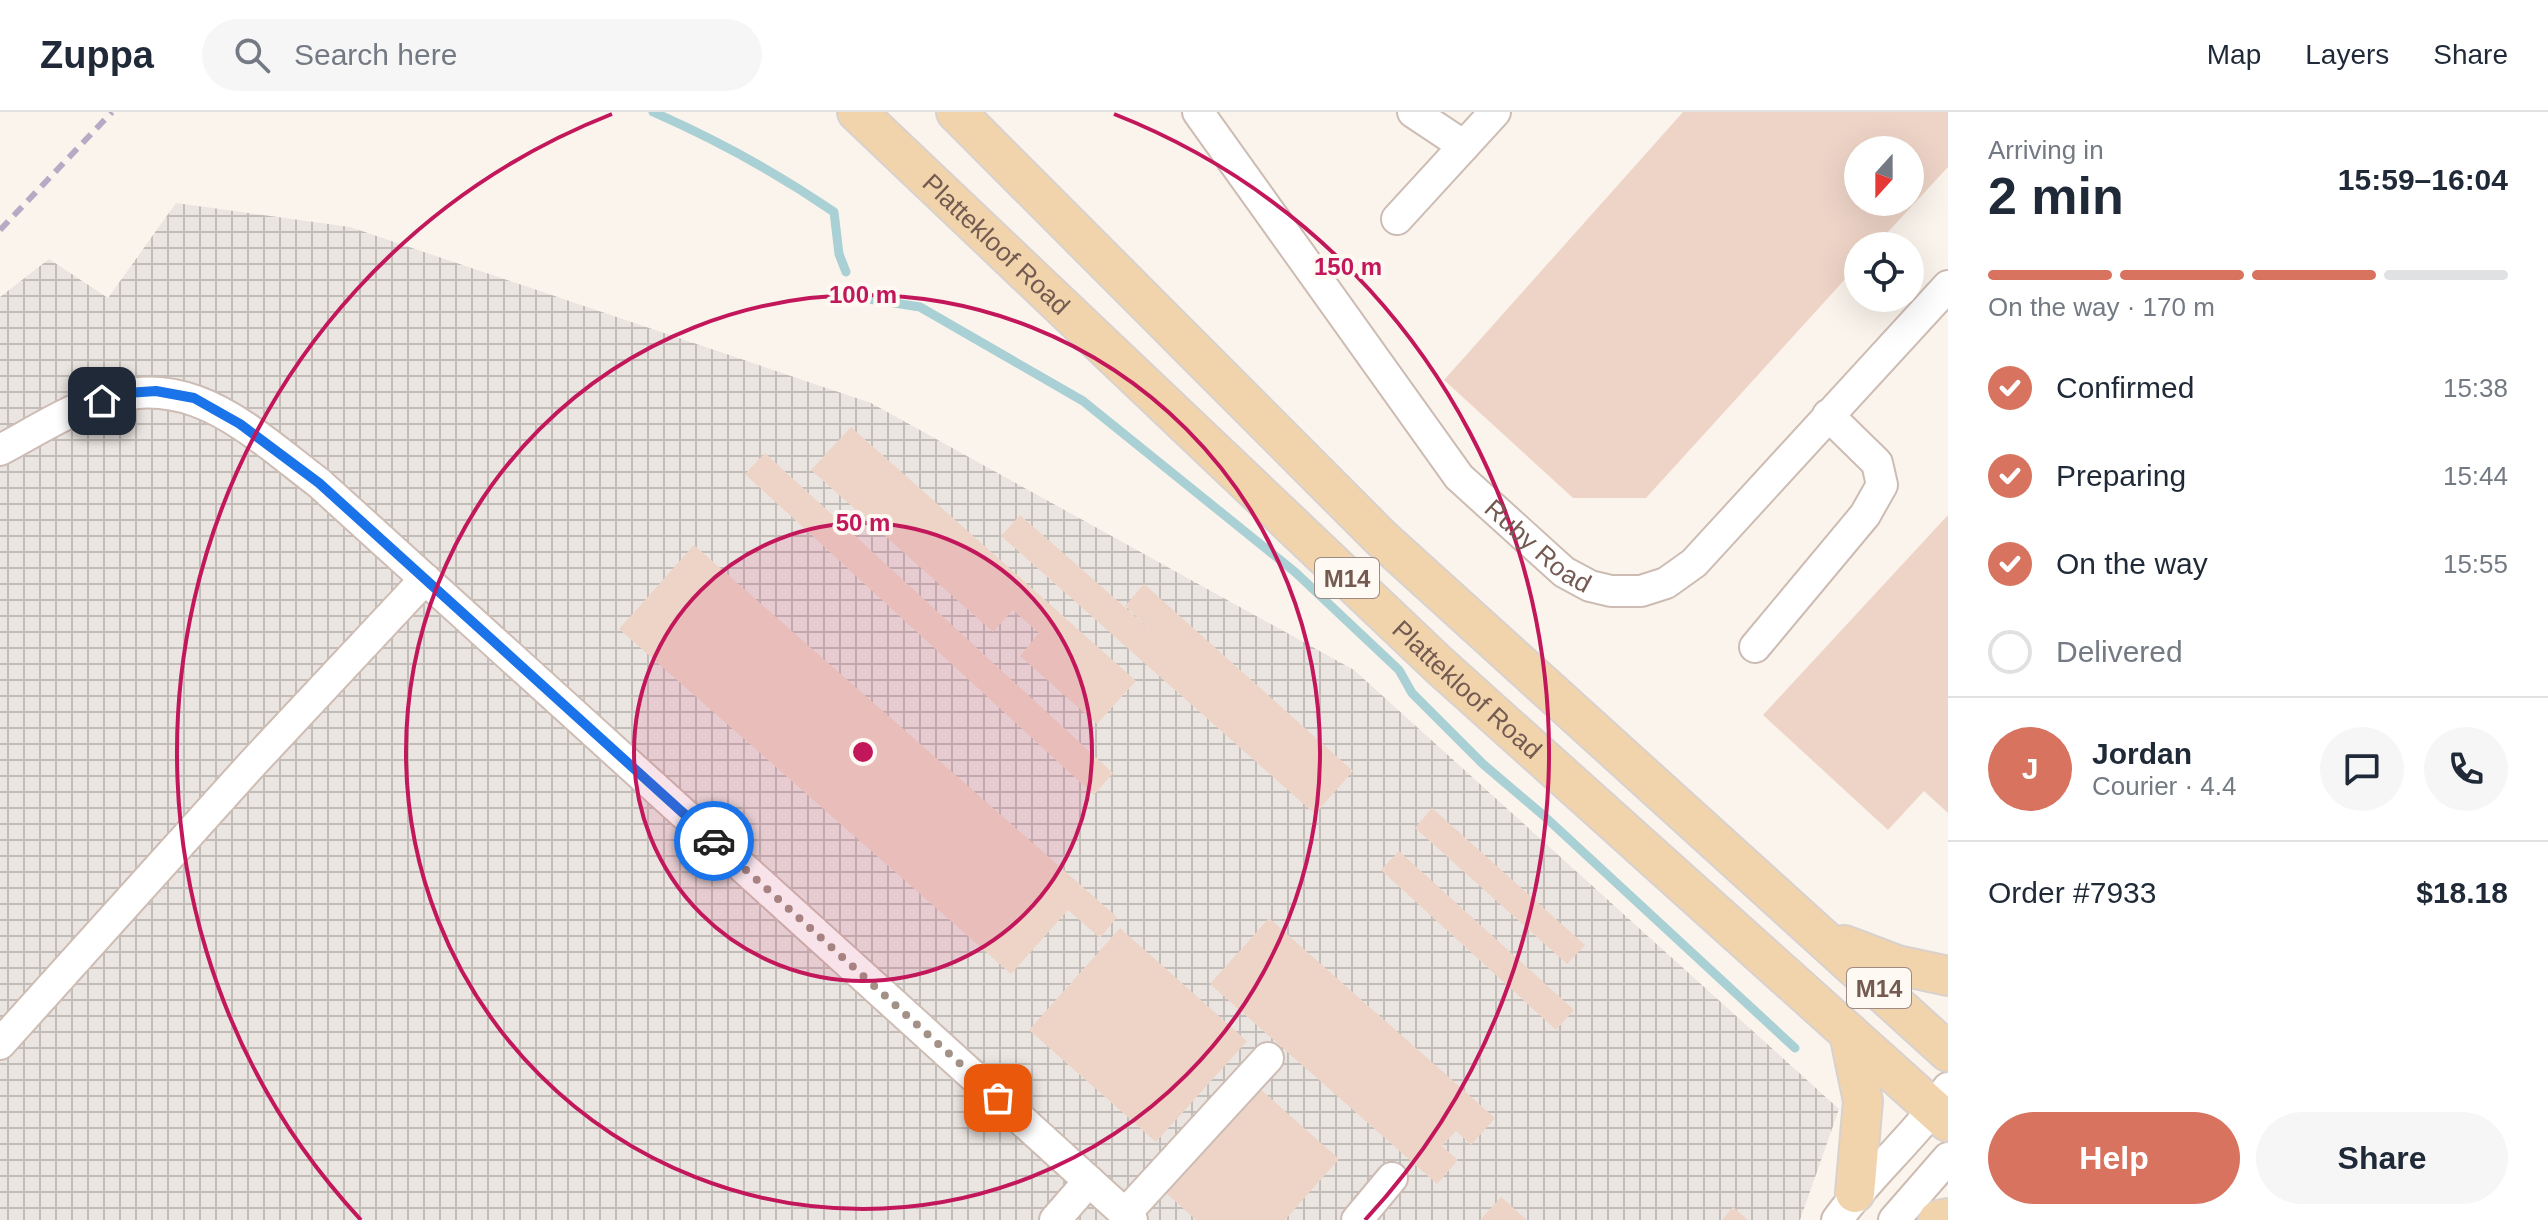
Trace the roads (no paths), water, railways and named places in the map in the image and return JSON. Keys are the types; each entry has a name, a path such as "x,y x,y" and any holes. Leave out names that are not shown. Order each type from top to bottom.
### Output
{"main road":[{"name":"Plattekloof Road","path":"857,112 1439,665 1849,1033 1943,1107"},
{"name":"Plattekloof Road","path":"956,112 1381,538 1948,1052"},
{"path":"1823,937 1897,965 1948,976"},
{"path":"1846,1206 1863,1115 1860,1078 1849,1033"},
{"path":"1938,1220 1948,1218"}],"street":[{"name":"Ruby Road","path":"1198,112 1451,468 1564,572 1590,586 1611,591 1641,591 1666,583 1694,563 1948,286"},
{"path":"1413,112 1464,146"},
{"path":"1397,219 1495,112"},
{"path":"0,450 78,409 127,393 156,391 194,398 240,424 319,483 1129,1217 1268,1058"},
{"path":"1755,647 1877,500 1882,485 1877,463 1828,415"},
{"path":"0,1044 253,763 425,579"},
{"path":"1846,1206 1943,1107"},
{"path":"1894,1220 1948,1158"},
{"path":"1357,1220 1392,1178"},
{"path":"1055,1220 1089,1181"}],"waterway":[{"path":"653,112 746,158 834,212 839,254 846,272"},
{"path":"869,299 920,307 1083,401 1295,572 1399,670 1412,693 1483,764 1543,815 1795,1048"}],"railway":[{"path":"0,230 112,112"}]}
